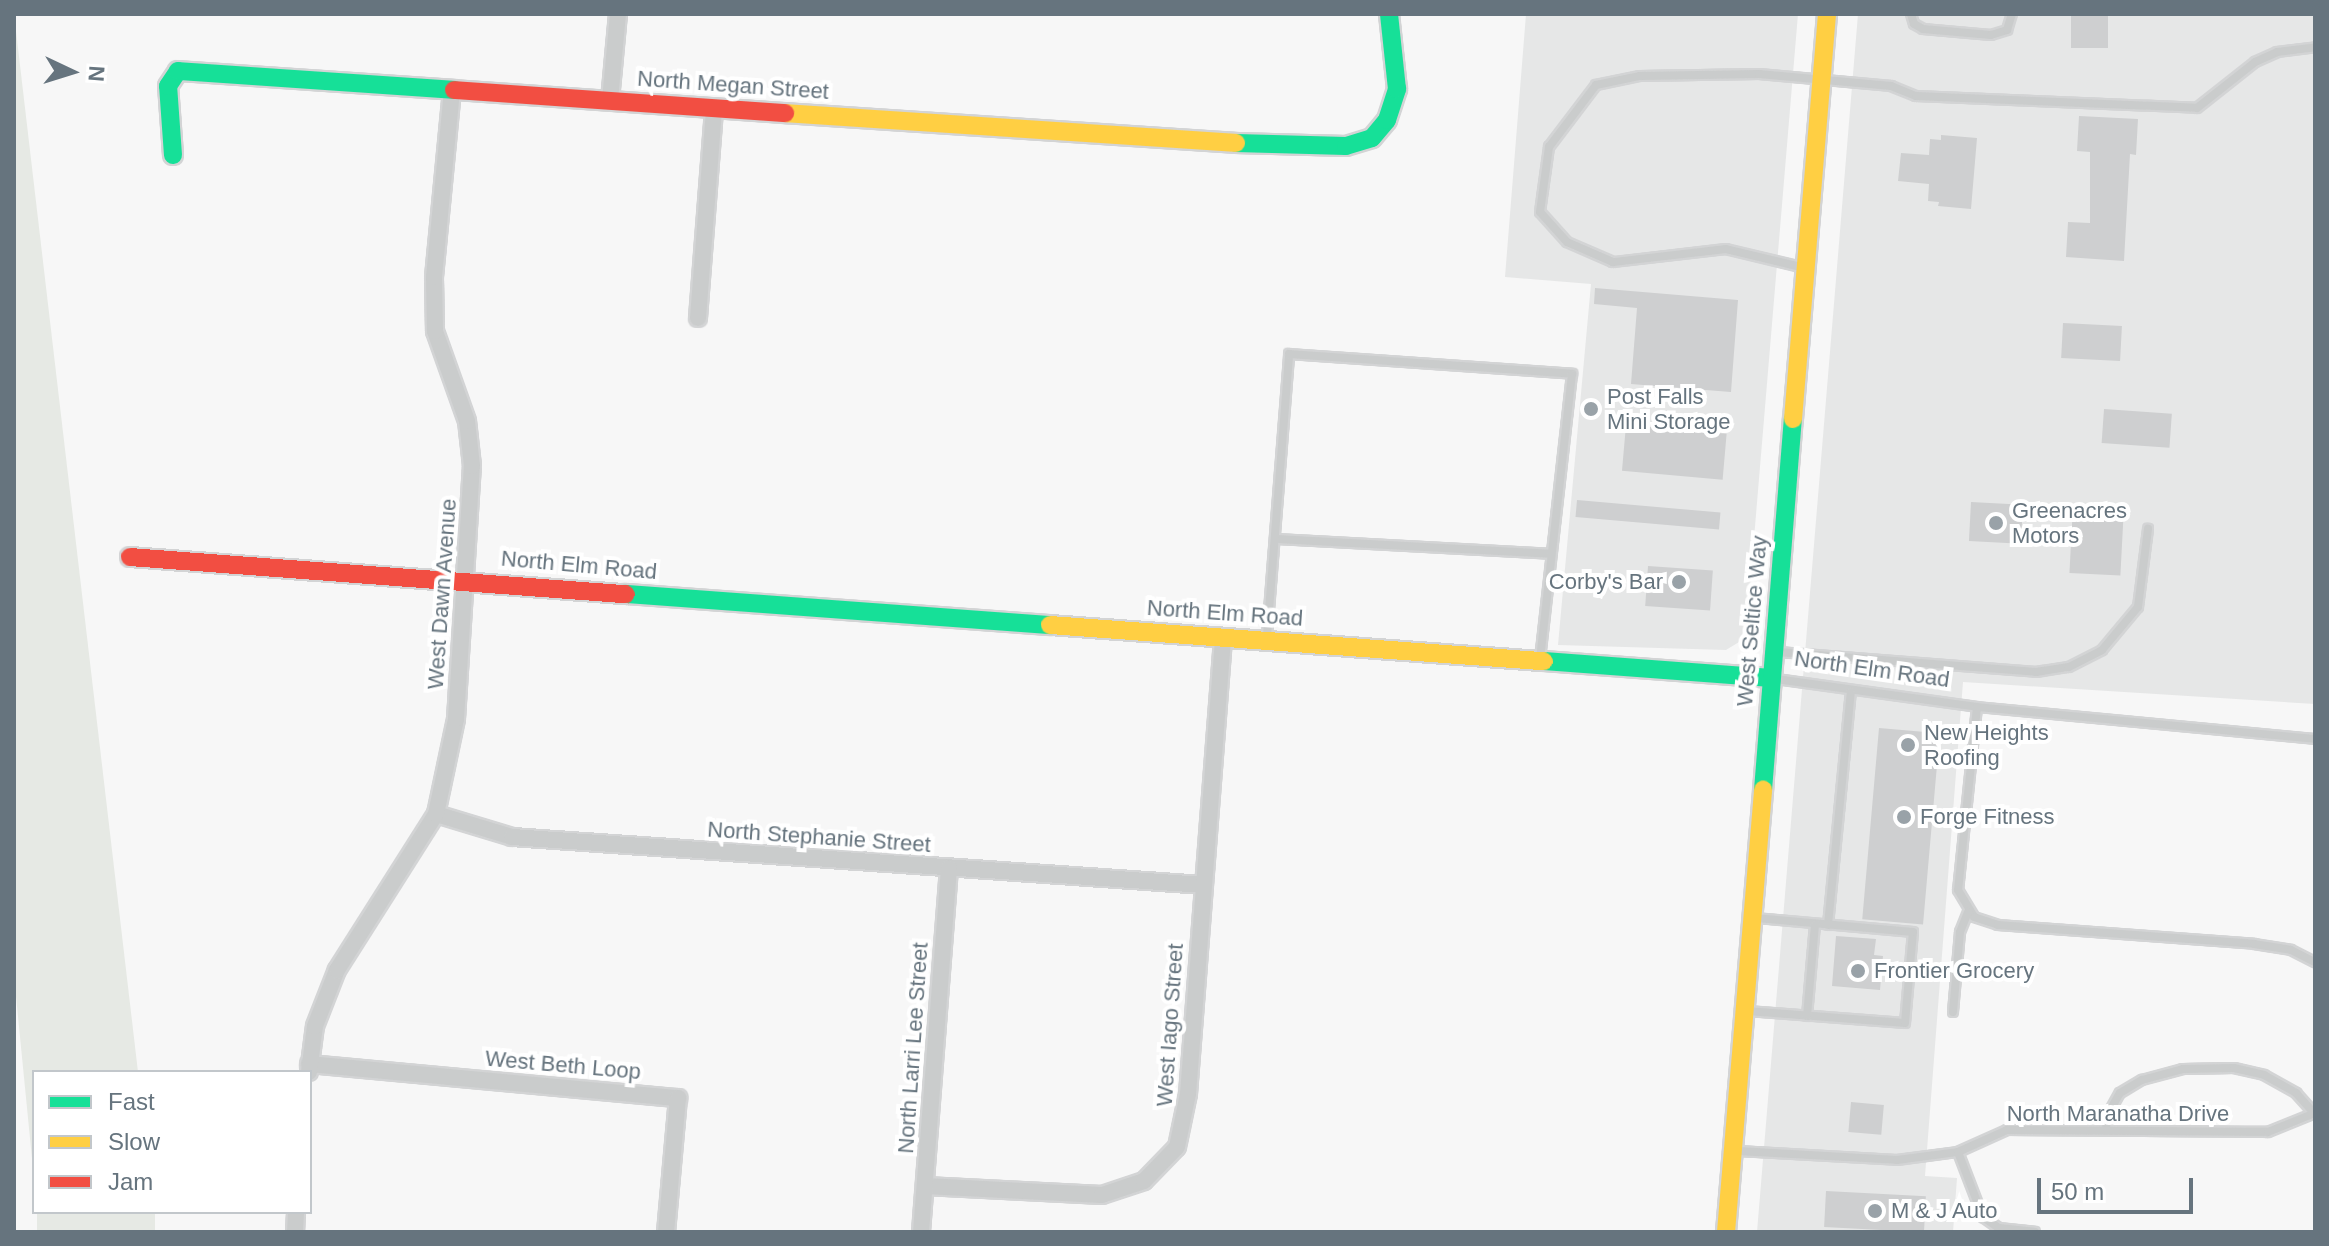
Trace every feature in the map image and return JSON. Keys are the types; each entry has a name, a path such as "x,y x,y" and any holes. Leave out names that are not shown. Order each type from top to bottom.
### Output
{"street":[{"path":"610,100 618,14"},
{"name":"North Megan Street","path":"173,155 168,86 178,71 1310,148 1372,138 1387,120 1397,89 1396,44 1389,14"},
{"name":"West Seltice Way","path":"1726,1232 1827,14"},
{"name":"West Dawn Avenue","path":"309,1068 315,1026 337,970 436,814 456,719 472,466 467,421 447,376 435,318 452,90"},
{"path":"698,318 714,108"},
{"name":"North Elm Road","path":"130,557 1771,678"},
{"name":"West Iago Street","path":"925,1186 1102,1195 1144,1181 1163,1166 1184,1125 1223,637"},
{"name":"North Stephanie Street","path":"436,814 512,837 1203,885"},
{"name":"North Larri Lee Street","path":"921,1232 949,868"},
{"name":"West Beth Loop","path":"309,1068 678,1098 666,1232"}],"lane":[{"path":"1911,14 1923,29 1991,35 2007,30 2012,14"},
{"path":"1806,268 1726,249 1613,262 1567,242 1540,212 1549,147 1596,85 1683,75 1822,79 1891,86 1916,96 2197,108 2255,62 2277,52 2315,47"},
{"path":"1266,639 1289,354 1572,374 1540,660"},
{"path":"1773,651 2036,672 2069,667 2102,650 2138,607 2148,529"},
{"path":"1276,539 1551,554"},
{"name":"North Elm Road","path":"1771,678 1977,707 2315,739"},
{"path":"1828,925 1851,691"},
{"path":"1953,1012 1960,932 1968,912 1959,883 1977,707"},
{"path":"1968,912 1991,924 2254,944 2291,950 2315,962"},
{"path":"1743,1011 1905,1023 1913,932 1751,917"},
{"path":"1807,1016 1815,924"},
{"path":"2106,1130 2107,1116 2120,1093 2142,1080 2183,1069 2234,1068 2264,1075 2296,1093 2315,1113"},
{"name":"North Maranatha Drive","path":"1732,1151 1897,1160 1958,1152 2007,1130 2268,1132 2315,1113"},
{"path":"1958,1152 1983,1217 1999,1228 2035,1232"}],"shaded area":[{"path":"14,14 138,1070 32,1070 32,1159 14,976"},
{"path":"1526,14 1798,14 1747,622 1739,642 1726,650 1558,645 1591,284 1505,277"},
{"path":"1858,14 2315,14 2315,704 1963,682 1925,1176 1957,1178 1953,1232 1757,1232"},
{"path":"37,1214 155,1214 155,1232 37,1232"}],"building":[{"path":"2071,14 2108,14 2108,48 2071,48"},
{"path":"2079,116 2138,119 2136,155 2130,154 2124,261 2066,257 2068,222 2090,223 2090,152 2077,151"},
{"path":"1941,135 1977,138 1971,209 1938,206 1939,202 1928,201 1929,184 1898,181 1901,153 1929,155 1930,139 1941,140"},
{"path":"1595,288 1738,300 1731,392 1631,384 1637,308 1594,304"},
{"path":"2063,323 2122,326 2120,361 2061,358"},
{"path":"2104,409 2172,414 2169,448 2102,443"},
{"name":"Post Falls Mini Storage","path":"1626,425 1727,434 1723,480 1622,471"},
{"path":"1577,500 1720,513 1719,529 1576,517"},
{"name":"Greenacres Motors","path":"1971,502 2023,505 2021,544 1969,541"},
{"path":"2073,505 2124,508 2120,576 2069,573"},
{"name":"Corby's Bar","path":"1648,566 1713,571 1710,610 1645,606"},
{"path":"1879,728 1940,733 1923,925 1862,919"},
{"name":"Frontier Grocery","path":"1836,936 1876,939 1874,955 1883,956 1880,990 1832,986"},
{"path":"1851,1102 1884,1105 1881,1135 1848,1132"},
{"name":"M & J Auto","path":"1826,1191 1926,1196 1924,1232 1824,1227"}],"traffic: fast":[{"path":"1236,143 1346,146 1372,138 1387,120 1397,89 1389,14"},
{"path":"173,155 168,86 178,71 454,90"},
{"path":"1763,790 1793,419"},
{"path":"626,594 1050,625"},
{"path":"1544,661 1771,678"}],"traffic: slow":[{"path":"1793,419 1827,14"},
{"path":"785,113 1236,143"},
{"path":"1050,625 1544,661"},
{"path":"1726,1232 1763,790"}],"traffic: jam":[{"path":"454,90 785,113"},
{"path":"130,557 626,594"}],"place":[{"name":"Post Falls Mini Storage","path":"1591,409"},
{"name":"Greenacres Motors","path":"1996,523"},
{"name":"Corby's Bar","path":"1679,582"},
{"name":"New Heights Roofing","path":"1908,745"},
{"name":"Forge Fitness","path":"1904,817"},
{"name":"Frontier Grocery","path":"1858,971"},
{"name":"M & J Auto","path":"1875,1211"}]}
